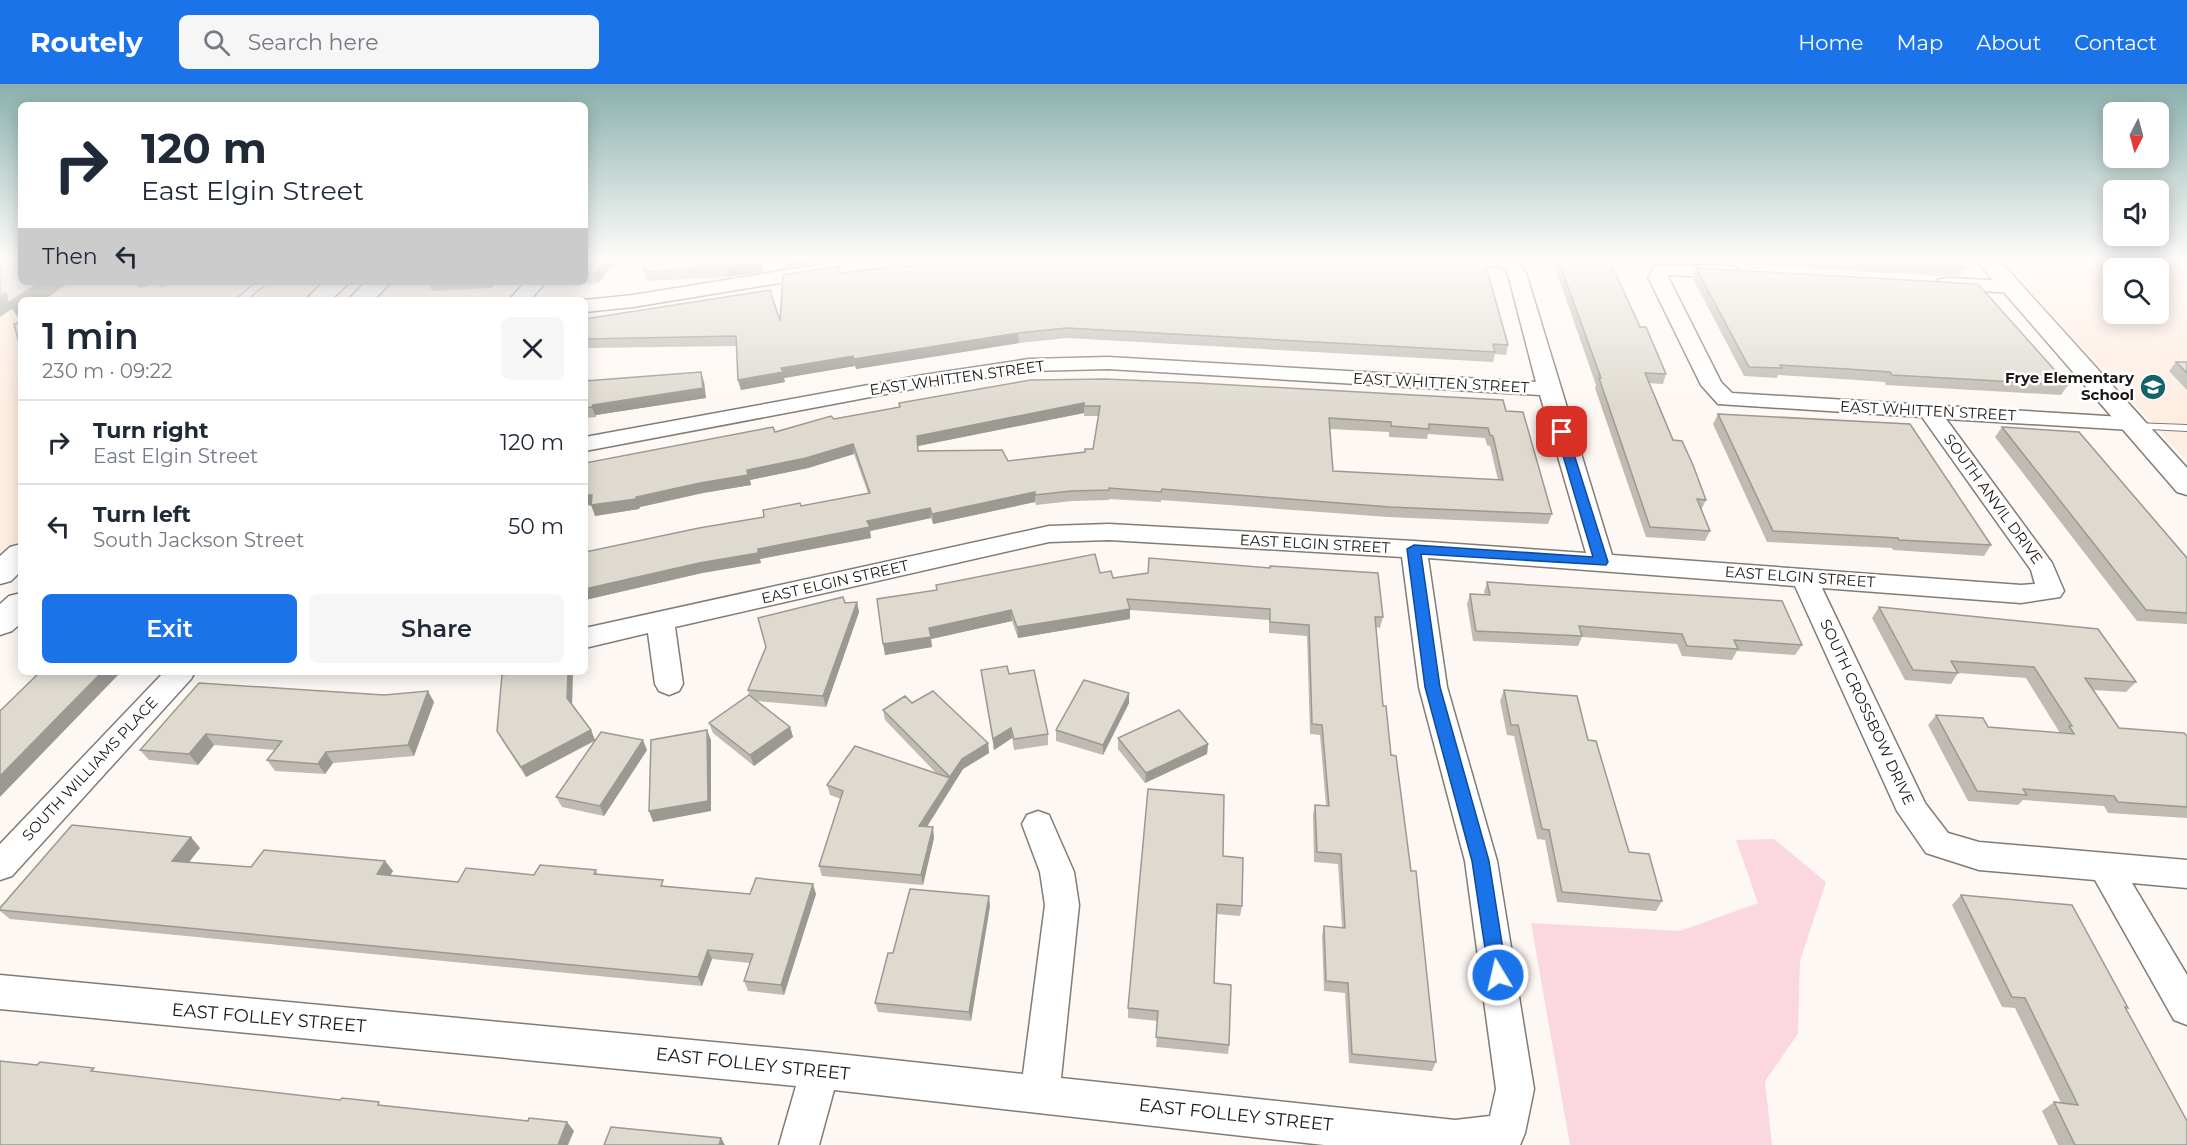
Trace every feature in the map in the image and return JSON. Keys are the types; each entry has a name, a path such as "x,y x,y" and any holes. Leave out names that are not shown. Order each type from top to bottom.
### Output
{"street":[{"path":"1526,309 1548,389 1601,562"},
{"name":"EAST WHITTEN STREET","path":"1674,309 1712,385 1726,399 2132,424"},
{"path":"2030,309 2187,486"},
{"name":"EAST WHITTEN STREET","path":"588,443 923,381 1029,365 1108,363 1548,389"},
{"name":"SOUTH ANVIL DRIVE","path":"1929,411 2043,569 2051,591"},
{"name":"EAST ELGIN STREET","path":"588,637 1049,534 1109,532 1414,549 2021,594 2051,591"},
{"name":"EAST FOLLEY STREET","path":"0,992 820,1070 1455,1140 1505,1133 1515,1089 1484,884 1480,861 1432,687 1414,549"},
{"path":"0,573 18,557"},
{"name":"SOUTH CROSSBOW DRIVE","path":"1804,577 1913,811 1937,843 1979,856 2105,867"},
{"path":"0,623 18,607"},
{"path":"660,621 669,684"},
{"name":"SOUTH WILLIAMS PLACE","path":"0,866 178,675"},
{"path":"1038,824 1057,872 1062,905 1040,1093"},
{"path":"2105,867 2187,874"},
{"path":"2105,867 2187,1008"},
{"path":"799,1145 820,1070"}],"lane":[{"path":"2132,424 2187,428"}],"shaded area":[{"path":"0,309 18,309 18,545 0,560"},
{"path":"2047,309 2103,309 2103,324 2169,324 2169,309 2187,309 2187,461"},
{"path":"1774,839 1826,882 1800,961 1798,1034 1765,1081 1772,1145 1570,1145 1531,923 1680,931 1758,903 1736,840"}],"building":[{"path":"652,309 776,309 780,321 781,309 1498,309 1508,345 1493,344 1495,352 1067,328 1018,333 854,359 853,356 781,368 783,372 738,380 736,336 588,339 588,319"},
{"path":"1576,309 1632,309 1640,327 1646,327 1666,374 1645,373 1673,440 1682,441 1693,465 1706,500 1697,499 1710,531 1650,527 1599,378 1601,378"},
{"path":"1718,309 2000,309 2068,385 1892,375 1890,372 1780,365 1782,368 1749,367"},
{"path":"18,323 18,339 14,324"},
{"path":"2176,362 2187,362 2187,373"},
{"path":"701,372 703,388 588,408 588,381"},
{"path":"1105,379 1503,400 1506,411 1523,412 1552,514 1390,507 1162,489 1161,492 1109,488 1109,490 1035,495 1035,492 932,514 930,508 867,521 870,527 758,549 758,553 699,563 588,588 588,551 764,517 763,510 800,503 801,506 870,493 853,444 806,458 747,470 748,475 700,483 636,497 636,499 591,505 592,495 588,495 588,462 773,427 775,432 831,416 834,419 900,407 899,403 1031,380","holes":["1084,403 1084,406 1100,406 1093,449 1085,449 1085,452 1008,461 1002,450 918,451 917,436","1329,418 1391,422 1391,426 1429,429 1429,424 1488,428 1490,435 1493,436 1503,480 1333,471"]},
{"path":"1718,414 1910,424 1991,545 1773,531"},
{"path":"2002,427 2079,432 2187,558 2187,613 2146,610"},
{"path":"1095,554 1100,573 1111,571 1113,578 1148,573 1149,558 1270,568 1270,566 1378,573 1383,617 1375,617 1383,706 1386,706 1391,755 1396,756 1411,871 1416,871 1436,1062 1352,1054 1348,983 1326,981 1324,926 1345,928 1341,854 1317,852 1315,805 1329,806 1322,725 1312,724 1309,625 1270,622 1270,609 1127,599 1130,609 1017,627 1011,610 929,628 931,637 883,644 877,599 937,590 936,585"},
{"path":"1487,582 1782,601 1802,645 1734,640 1738,649 1687,646 1682,634 1579,626 1582,636 1476,631 1470,594 1490,595"},
{"path":"843,597 845,603 857,602 823,696 748,690 766,647 758,618"},
{"path":"1879,607 2098,629 2136,682 2085,678 2119,728 2184,733 2187,736 2187,807 2118,802 2114,796 2023,789 2027,795 1977,791 1936,715 1983,718 1988,727 2074,734 2069,726 2072,726 2034,667 1951,661 1958,673 1913,670"},
{"path":"1007,666 1009,674 1034,670 1048,734 1014,739 1011,728 993,739 981,670"},
{"path":"37,675 99,675 0,776 0,711"},
{"path":"502,675 568,675 567,698 591,730 521,767 497,731"},
{"path":"1084,680 1129,693 1103,745 1056,730"},
{"path":"199,683 384,695 428,691 408,745 326,752 318,764 267,760 282,741 206,734 189,754 140,750"},
{"path":"1504,690 1577,696 1588,740 1596,741 1629,852 1649,854 1662,901 1562,892 1549,830 1542,829 1518,725 1511,725"},
{"path":"933,691 988,743 962,759 950,777 883,710 905,696 912,703"},
{"path":"749,695 790,727 750,755 709,723"},
{"path":"1179,710 1208,744 1146,773 1118,738"},
{"path":"707,730 708,801 649,811 651,740"},
{"path":"601,732 643,740 600,806 556,797"},
{"path":"855,746 950,778 919,826 933,827 921,875 819,866 843,791 827,785"},
{"path":"1148,789 1224,795 1223,856 1243,858 1242,906 1217,904 1214,983 1231,985 1229,1045 1156,1037 1158,1011 1128,1008"},
{"path":"72,825 191,837 172,861 251,867 264,850 385,861 377,874 458,882 466,868 534,875 540,865 596,870 594,874 663,880 661,886 750,894 756,878 813,884 781,985 744,981 753,954 708,950 698,977 0,910"},
{"path":"910,889 989,896 969,1012 875,1003 888,953 893,953"},
{"path":"1961,895 2072,905 2187,1121 2187,1145 2075,1145 2054,1102 2078,1105 2025,998 2012,997"},
{"path":"0,1061 37,1065 40,1062 94,1068 91,1071 340,1100 342,1098 379,1102 378,1105 528,1121 529,1118 567,1122 558,1145 0,1145"},
{"path":"611,1127 721,1138 719,1145 604,1145"}],"place":[{"name":"Frye Elementary School","path":"2153,387"}],"route":[{"path":"1498,975 1480,861 1432,687 1414,549 1601,562 1562,432"}]}
